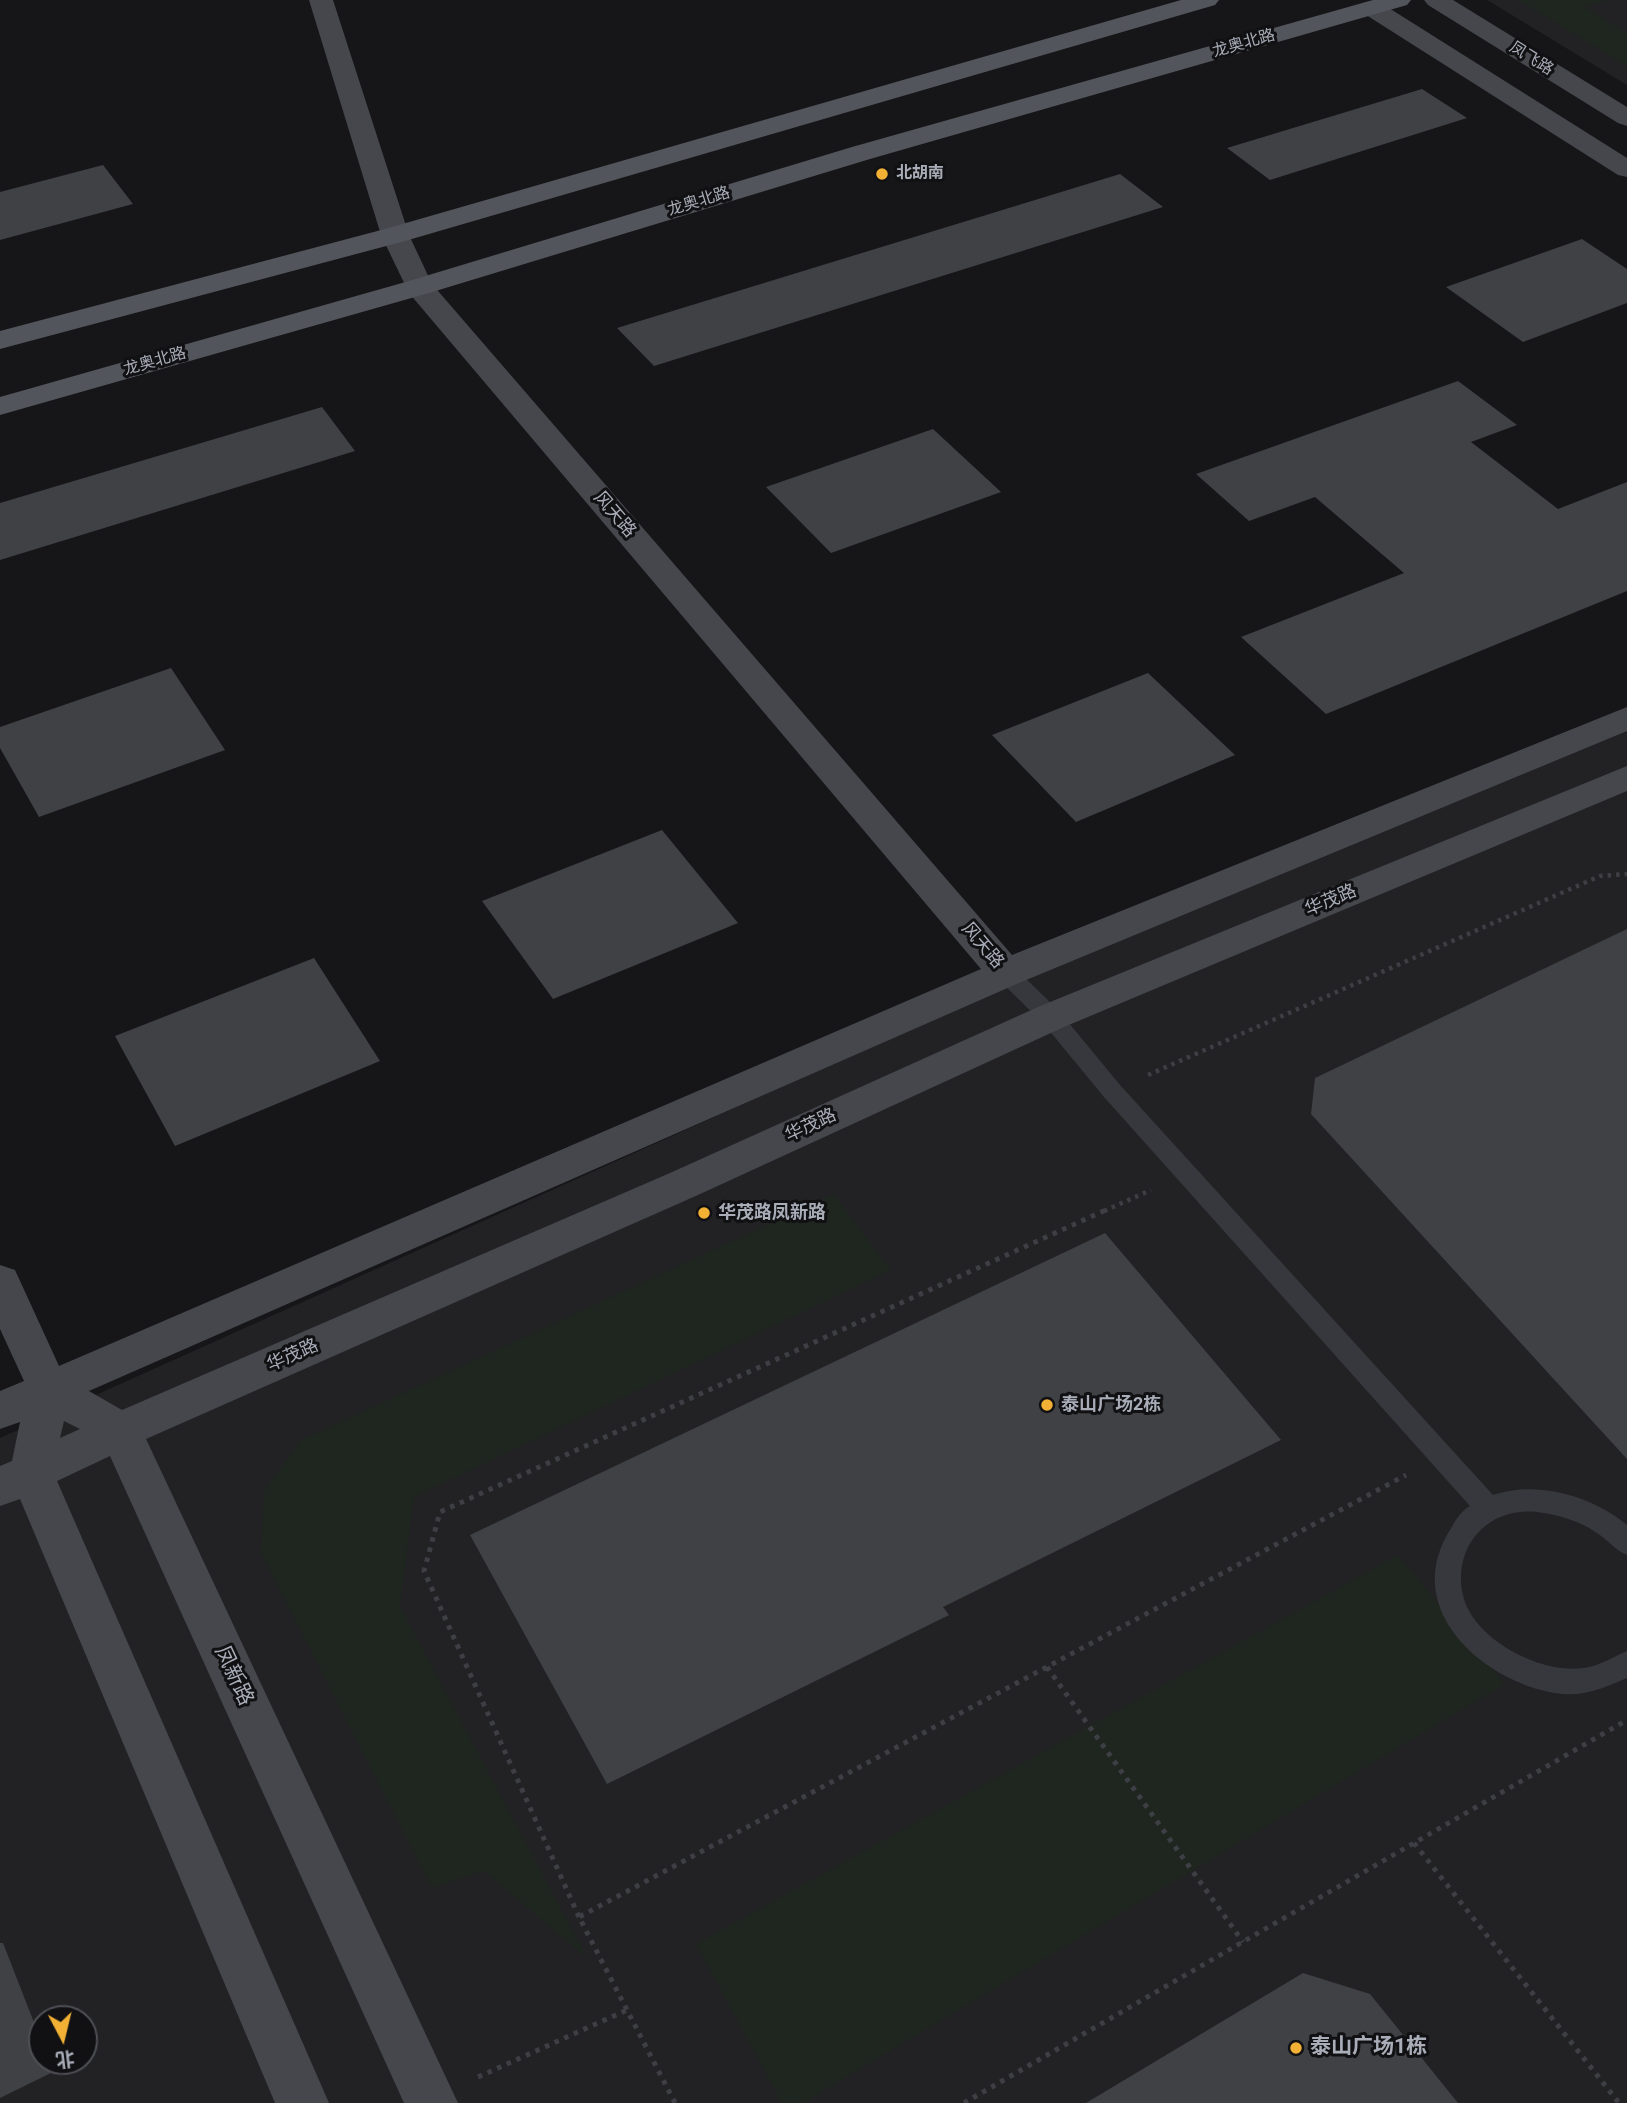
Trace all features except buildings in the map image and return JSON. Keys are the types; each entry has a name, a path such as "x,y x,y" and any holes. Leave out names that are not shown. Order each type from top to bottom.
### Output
{"main road":[{"path":"0,340 395,235 1207,0"},
{"name":"龙奥北路","path":"0,406 419,287 848,157 1399,0"}],"street":[{"name":"风天路","path":"321,0 395,235 419,287 1006,973"},
{"name":"凤飞路","path":"1436,0 1627,118"},
{"path":"1372,8 1627,169"},
{"path":"0,1411 1006,973 1627,718"},
{"name":"华茂路","path":"15,1480 684,1184 1051,1017 1627,778"},
{"path":"0,1282 49,1390 120,1432"},
{"path":"49,1390 15,1480 302,2103"},
{"name":"凤新路","path":"120,1432 430,2102"}],"lane":[{"path":"1006,973 1051,1017 1112,1091 1489,1509"},
{"path":"1624,1673 1585,1682 1549,1681 1513,1669 1483,1648 1460,1622 1448,1593 1446,1563 1455,1538 1473,1517 1499,1504 1530,1500 1563,1504 1595,1517 1626,1538"}],"path":[{"path":"1112,1091 1600,876 1627,874"},
{"path":"675,2103 579,1917 424,1571 440,1512 1187,1174"},
{"path":"579,1917 1441,1456"},
{"path":"1047,1667 1243,1942"},
{"path":"964,2103 1627,1720"},
{"path":"1414,1843 1619,2103"},
{"path":"430,2102 492,2070 627,2010"}],"shaded area":[{"path":"1487,0 1627,0 1627,85"},
{"path":"1518,0 1607,0 1585,7 1627,33 1627,66"},
{"path":"1627,707 1627,2103 0,2103 0,1438"},
{"path":"834,1194 891,1270 414,1497 400,1606 587,1958 484,1871 432,1888 261,1553 264,1491 301,1440"},
{"path":"1398,1555 1505,1684 803,2103 782,2103 696,1944"}],"place":[{"name":"北胡南","path":"882,174"},
{"name":"华茂路凤新路","path":"704,1213"},
{"name":"泰山广场2栋","path":"1047,1405"},
{"name":"泰山广场1栋","path":"1296,2048"}]}
